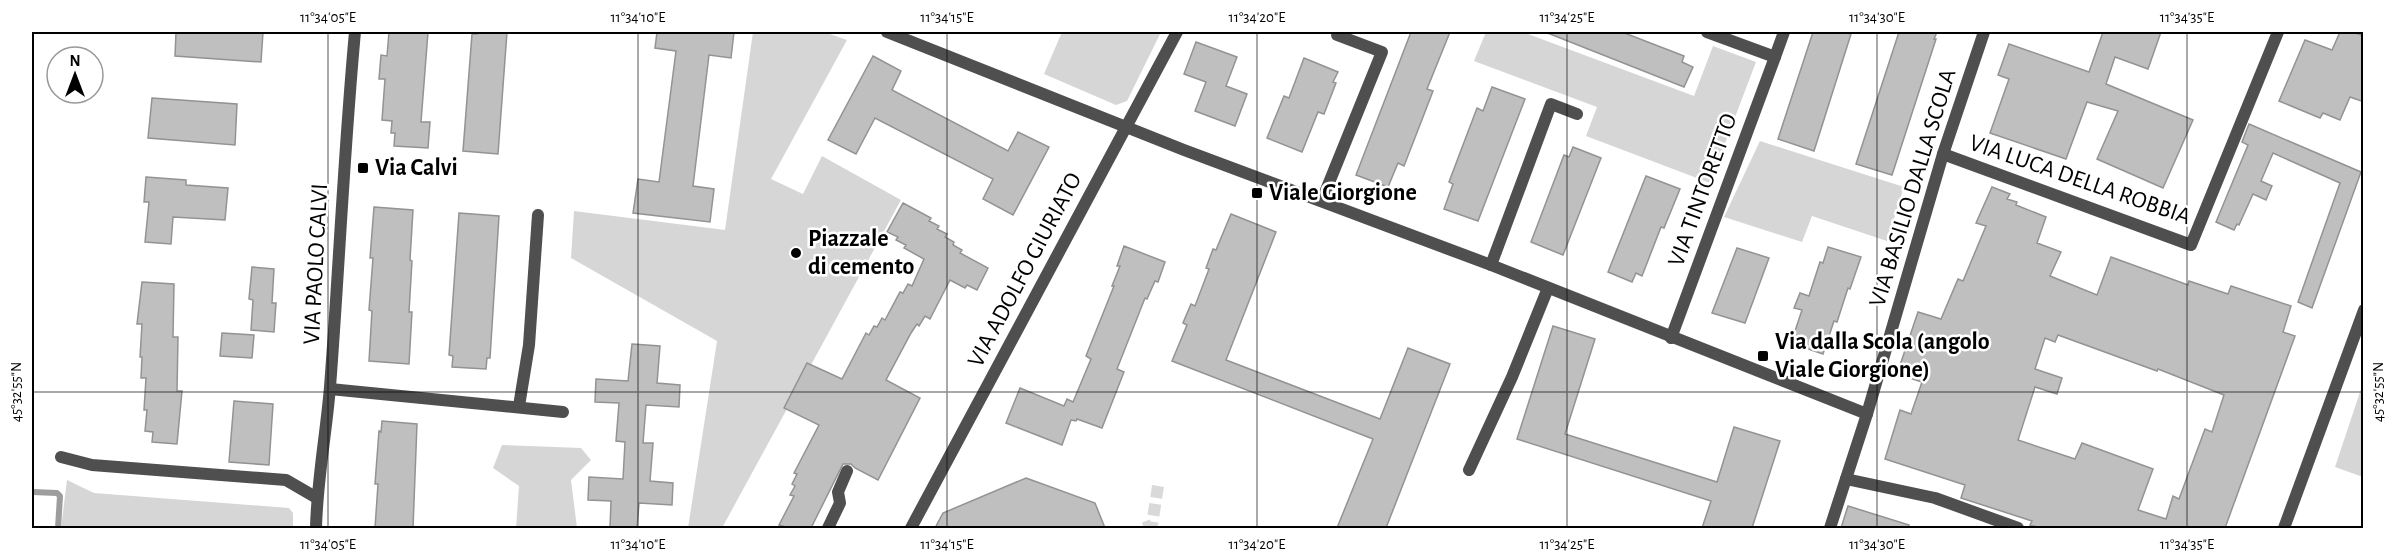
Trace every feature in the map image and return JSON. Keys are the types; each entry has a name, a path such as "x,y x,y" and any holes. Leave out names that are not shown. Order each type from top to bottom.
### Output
{"street":[{"name":"VIA PAOLO CALVI","path":"316,528 317,498 330,389 343,157 354,32"},
{"path":"887,32 1184,150 1491,265 1867,414"},
{"name":"VIA ADOLFO GIURIATO","path":"911,528 1177,32"},
{"path":"1707,32 1774,57"},
{"name":"VIA TINTORETTO","path":"1671,338 1784,32"},
{"name":"VIA BASILIO DALLA SCOLA","path":"1830,528 1867,414 1943,154 1984,32"},
{"name":"VIA LUCA DELLA ROBBIA","path":"1943,154 2191,245 2278,32"},
{"path":"1322,200 1382,52 1337,35"},
{"path":"1491,265 1551,104 1577,114"},
{"path":"519,406 529,345 538,215"},
{"path":"1469,470 1512,377 1548,288"},
{"path":"2284,528 2364,310"},
{"path":"330,389 563,412"},
{"path":"61,457 92,465 286,480 317,498"},
{"path":"828,528 840,503 838,492 847,471"},
{"path":"1846,478 1935,498 2018,528"}],"shaded area":[{"path":"753,32 824,32 847,40 771,179 803,194 822,156 901,200 722,528 688,528 717,341 571,258 574,211 725,230"},
{"path":"1062,32 1161,32 1127,101 1116,105 1044,74"},
{"path":"1486,32 1528,32 1528,34 1694,96 1713,46 1756,62 1710,183 1586,136 1597,107 1474,61"},
{"path":"1760,141 1904,187 1887,241 1812,216 1802,242 1724,217"},
{"path":"2363,383 2364,477 2335,467"},
{"path":"502,445 581,448 591,460 571,480 577,528 516,528 519,486 493,468"},
{"path":"67,480 94,493 289,508 293,513 293,528 61,528"}],"building":[{"path":"176,32 263,32 261,62 175,56"},
{"path":"389,32 428,32 421,122 430,122 428,148 394,146 395,133 391,133 392,121 382,120 385,79 379,79 381,55 387,56"},
{"path":"477,32 507,32 498,154 463,151 472,34 477,34"},
{"path":"657,32 734,32 731,58 709,55 693,186 714,189 710,222 633,213 638,179 659,182 676,51 655,48"},
{"path":"1411,32 1450,32 1427,89 1433,91 1404,166 1398,163 1388,187 1356,175"},
{"path":"1545,32 1622,32 1684,56 1682,62 1693,67 1684,87"},
{"path":"1813,32 1851,34 1814,151 1778,139"},
{"path":"1899,32 1937,32 1892,175 1856,164"},
{"path":"2103,32 2161,32 2148,69 2115,57 2106,84 2193,120 2163,188 2097,159 2118,111 2087,102 2066,159 1990,133 2009,79 1998,75 2009,44 2089,72"},
{"path":"2340,32 2353,32 2364,36 2364,102 2350,97 2340,120 2323,113 2320,118 2279,101 2305,40 2332,50"},
{"path":"1196,42 1237,57 1226,86 1247,94 1235,126 1195,111 1206,82 1184,74"},
{"path":"873,56 901,71 892,90 1008,151 1018,132 1049,147 1013,215 983,199 993,179 875,118 856,154 828,140"},
{"path":"1304,58 1338,72 1324,114 1318,112 1302,152 1267,138 1284,96 1289,98"},
{"path":"1492,87 1525,99 1478,221 1444,209 1453,184 1449,182 1477,108 1483,111"},
{"path":"152,98 237,104 235,145 148,138"},
{"path":"2249,124 2361,172 2312,308 2298,302 2340,183 2273,153 2261,181 2272,186 2266,200 2253,194 2239,225 2237,224 2234,230 2216,222 2248,145 2242,142"},
{"path":"1573,147 1601,158 1563,255 1531,242 1564,155 1569,157"},
{"path":"1646,176 1680,189 1664,228 1661,227 1642,276 1636,273 1632,282 1608,272"},
{"path":"146,177 186,180 186,185 228,188 225,220 173,217 171,244 145,242 149,202 144,202"},
{"path":"1992,187 2010,194 2007,199 2017,202 2016,205 2046,217 2037,243 2061,252 2050,276 2097,295 2111,257 2188,285 2189,281 2228,294 2231,286 2291,306 2283,332 2295,336 2225,528 2040,528 2030,525 2032,521 1961,498 1965,485 1885,459 1900,410 1911,414 1922,382 1897,374 1918,312 1941,319 1958,279 1963,281 1986,226 1976,223","holes":["2058,335 2157,371 2158,369 2224,395 2212,432 2205,429 2179,499 2173,496 2166,519 2138,510 2153,469 2082,443 2075,459 2018,440 2035,387 2057,394 2062,378 2035,369 2045,338 2055,342"]},
{"path":"903,203 931,218 929,221 939,226 937,229 947,234 945,237 962,250 960,253 988,268 977,290 967,285 965,288 950,280 930,319 925,316 911,333 886,380 920,398 878,480 851,464 843,464 811,528 789,528 779,525 794,496 790,495 795,486 792,484 797,474 794,473 819,425 784,408 807,363 842,379 866,333 869,335 882,318 885,320 900,292 903,293 908,284 912,286 924,259 904,248 906,245 896,240 898,237 887,232"},
{"path":"374,207 413,210 409,364 369,361 372,311 369,310 373,258 370,258"},
{"path":"459,213 499,216 490,358 487,358 486,369 452,367 453,356 449,355"},
{"path":"1231,214 1276,232 1226,360 1380,419 1408,348 1450,364 1386,528 1337,528 1373,439 1172,361 1187,325 1183,323 1191,304 1195,306 1209,269 1206,268 1213,249 1216,250"},
{"path":"1124,246 1165,262 1158,282 1155,281 1147,299 1145,298 1117,369 1124,372 1102,428 1077,419 1076,421 1071,420 1062,445 1006,423 1020,388 1064,406 1067,399 1073,402 1091,359 1086,356 1114,286 1112,286 1120,266 1117,266"},
{"path":"1828,247 1861,257 1823,354 1791,343 1802,310 1794,308 1800,293 1809,296 1820,262 1823,263"},
{"path":"1737,248 1769,258 1745,323 1712,313"},
{"path":"252,267 274,269 272,303 276,303 274,332 251,330 253,300 249,299"},
{"path":"142,282 174,284 173,337 178,337 177,391 182,391 177,444 152,442 153,432 145,431 146,378 141,378 142,357 140,357 142,324 137,324"},
{"path":"1553,326 1595,339 1565,434 1717,482 1734,427 1780,441 1752,528 1702,528 1711,501 1517,439"},
{"path":"222,333 254,335 252,358 220,356"},
{"path":"632,344 660,346 657,383 680,385 679,407 646,405 643,443 653,443 650,481 673,483 672,505 639,503 637,528 610,528 611,501 588,500 589,477 623,479 625,442 616,441 619,403 595,402 596,379 628,381"},
{"path":"234,401 273,404 269,465 229,462"},
{"path":"382,421 417,424 413,528 375,528 378,484 375,484 379,431 381,432"},
{"path":"1026,478 1095,503 1105,528 935,528 943,513"},
{"path":"1848,506 1909,525 1908,528 1841,528"}],"waterway":[{"path":"32,492 57,493 60,496 58,528"}],"tunnel":[{"path":"1144,528 1152,525 1158,486"}],"place":[{"name":"Via Calvi","path":"363,168"},
{"name":"Viale Giorgione","path":"1257,193"},
{"name":"Piazzale di cemento","path":"796,253"},
{"name":"Via dalla Scola (angolo Viale Giorgione)","path":"1763,356"}]}
